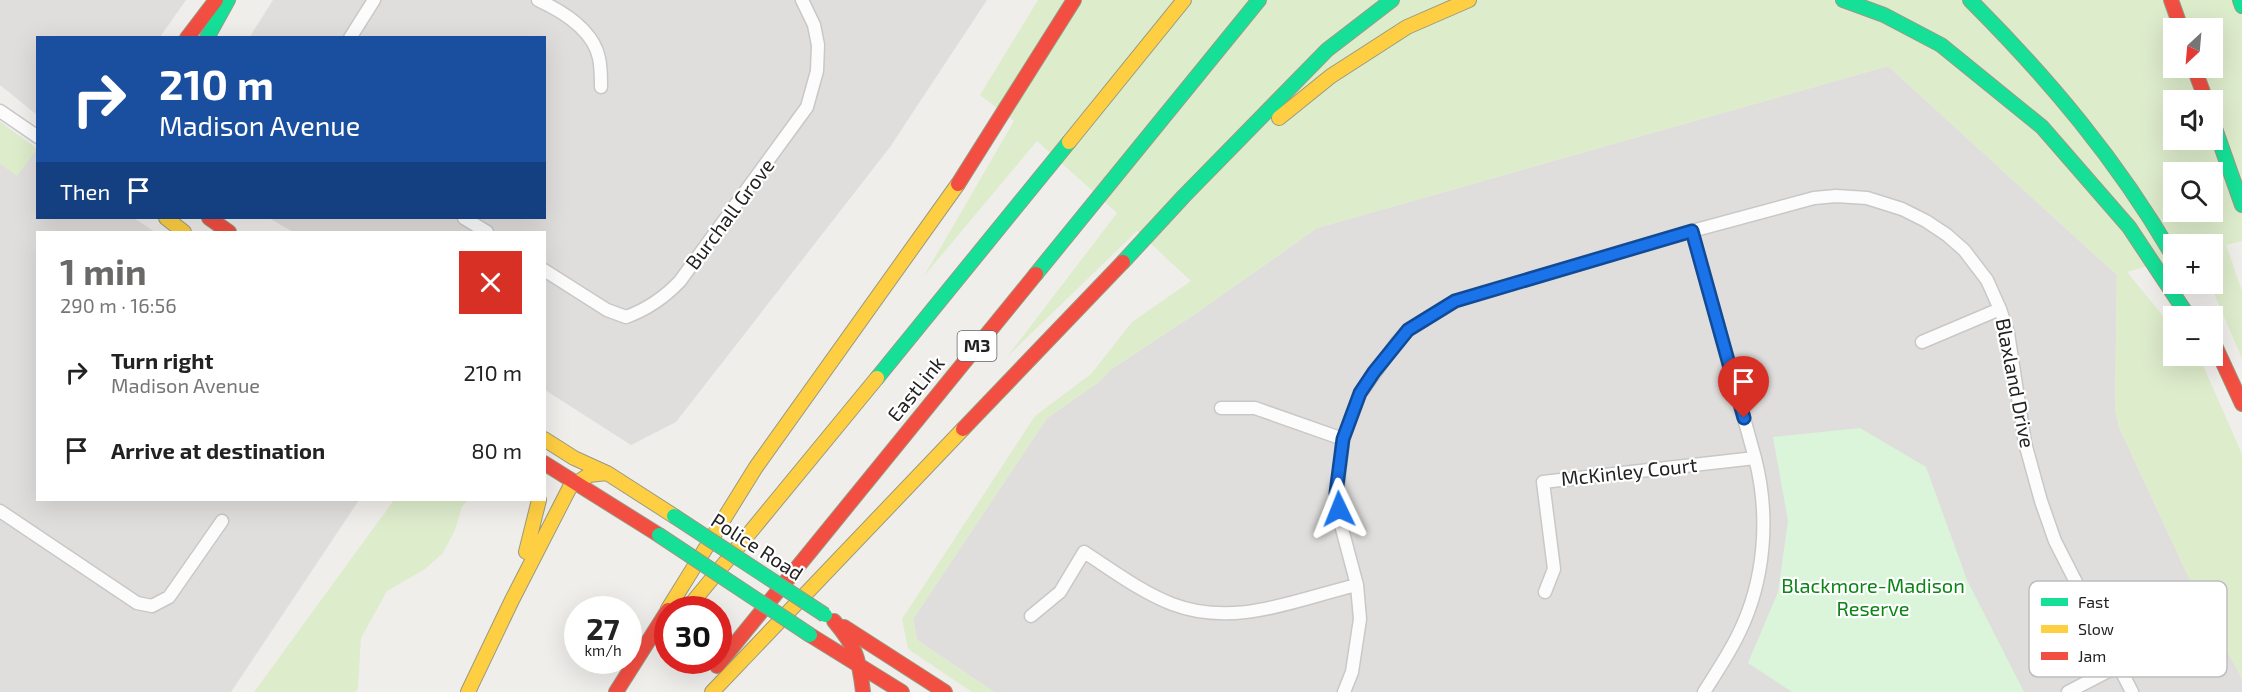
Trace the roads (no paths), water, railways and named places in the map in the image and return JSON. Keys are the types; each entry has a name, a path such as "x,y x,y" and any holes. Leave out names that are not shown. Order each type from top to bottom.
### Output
{"main road":[{"path":"189,36 216,0"},
{"path":"208,36 228,0"},
{"path":"677,596 756,467 959,183 1074,0"},
{"name":"EastLink","path":"698,596 768,513 1184,0"},
{"name":"EastLink","path":"696,692 1259,0"},
{"path":"712,692 1184,196 1327,50 1392,0"},
{"path":"1184,196 1331,76 1407,27 1469,0"},
{"path":"1843,0 1884,15 1941,45 2042,126 2128,227 2181,306"},
{"path":"1970,0 2033,64 2095,138 2143,204 2163,239"},
{"path":"2171,0 2177,18"},
{"path":"2240,0 2242,6"},
{"path":"2223,150 2242,205"},
{"path":"167,219 183,231"},
{"path":"211,219 228,231"},
{"path":"2194,300 2197,306"},
{"path":"2223,361 2242,404"},
{"path":"2221,366 2236,388"},
{"name":"Police Road","path":"546,440 574,458 607,473 945,692"},
{"path":"546,464 659,534 810,635 902,692"},
{"path":"468,692 570,487 589,475 607,473"},
{"path":"512,600 538,501"},
{"path":"830,618 851,641 860,666 863,692"},
{"path":"617,692 654,633"},
{"path":"617,692 654,649"}],"street":[{"path":"351,36 374,0"},
{"path":"538,0 576,23 591,40 599,57 601,87"},
{"name":"Burchall Grove","path":"546,271 607,310 626,317 646,310 668,294 680,281 807,107 817,71 818,45 814,25 802,0"},
{"path":"0,111 36,136"},
{"name":"Blaxland Drive","path":"1344,692 1352,672 1360,619 1357,585 1341,525 1336,493 1343,439 1360,393 1408,330 1455,301 1692,231 1814,198 1836,196 1867,198 1902,209 1947,235 1976,264 2000,309 2008,333 2025,443 2055,541 2075,581"},
{"path":"466,219 485,231"},
{"path":"1692,231 1755,458 1761,483 1763,507 1763,548 1758,580 1741,630 1704,692"},
{"path":"1922,342 2000,309"},
{"path":"1221,408 1255,408 1343,439"},
{"name":"McKinley Court","path":"1545,592 1554,569 1543,482 1755,458"},
{"path":"0,512 137,603 152,606 169,597 222,521"},
{"path":"1031,616 1060,592 1084,552 1171,604 1204,613 1225,615 1247,613 1357,585"},
{"path":"2068,692 2097,677"},
{"name":"Blaxland Drive","path":"2124,677 2132,692"}],"park label":[{"name":"Blackmore-Madison Reserve","path":"1873,598"}]}
